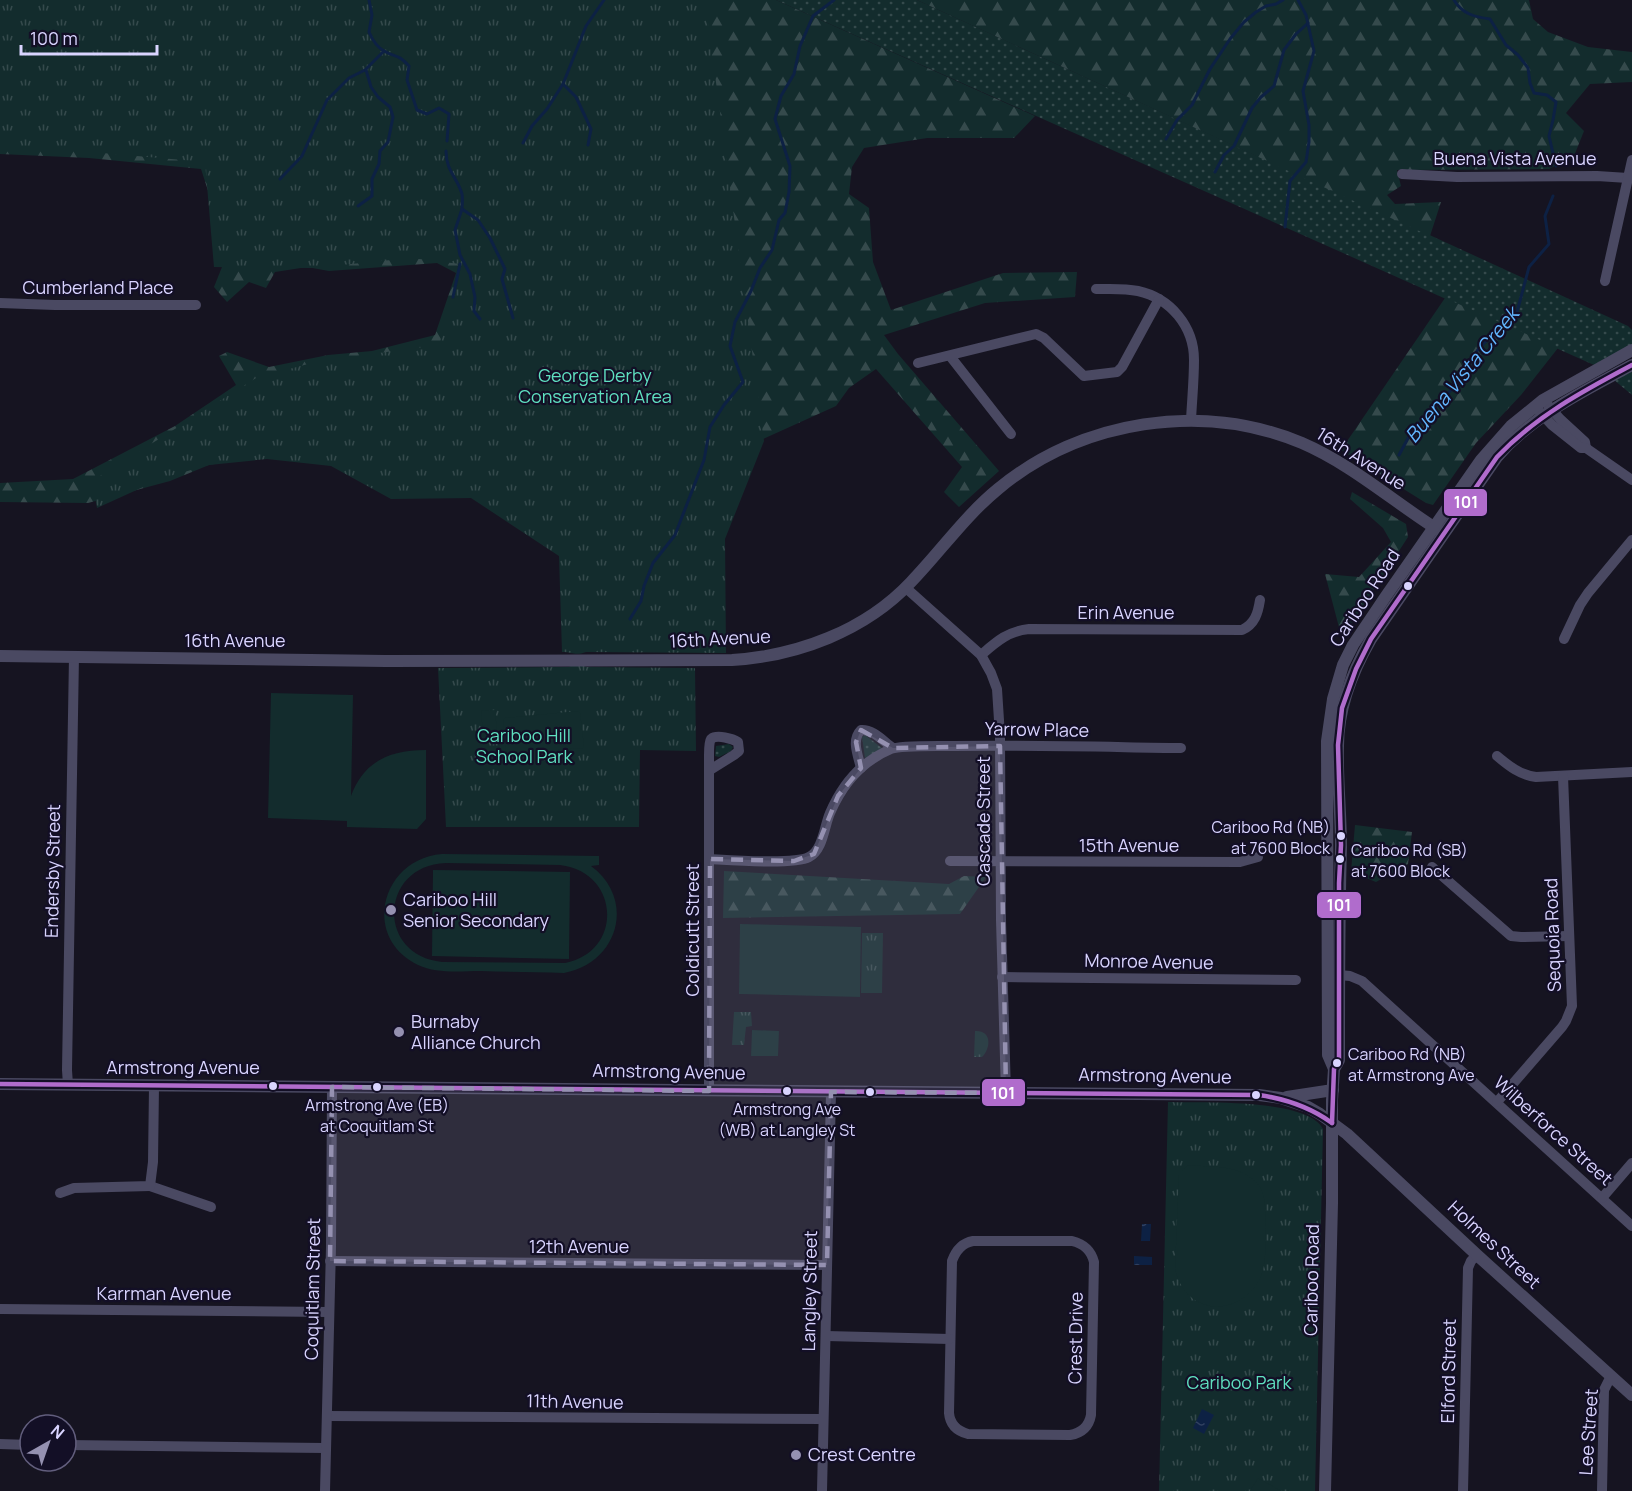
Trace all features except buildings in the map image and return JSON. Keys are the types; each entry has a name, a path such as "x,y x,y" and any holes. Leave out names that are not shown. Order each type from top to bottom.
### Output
{"street":[{"path":"1605,281 1632,160"},
{"name":"Buena Vista Avenue","path":"1402,174 1456,177 1597,176 1628,178"},
{"path":"1096,289 1131,289 1148,294 1159,299 1179,315 1190,336 1194,359 1191,420"},
{"path":"918,363 1036,334 1044,338 1084,376 1117,372 1122,367 1159,299"},
{"name":"Cumberland Place","path":"0,303 196,305"},
{"name":"Cariboo Road","path":"1325,1491 1334,1069 1328,1055 1327,741 1332,699 1343,665 1353,645 1438,530 1508,444 1543,408 1632,350"},
{"path":"950,356 1011,434"},
{"name":"Cariboo Road","path":"1543,408 1632,365"},
{"path":"1543,408 1552,425 1581,448 1586,448 1632,480"},
{"name":"16th Avenue","path":"0,656 386,661 749,659 792,651 842,632 874,613 906,588 982,503 1040,460 1077,442 1110,431 1148,424 1191,420 1248,427 1301,443 1337,461 1438,530"},
{"name":"Cariboo Road","path":"1334,1069 1339,1060 1341,836 1338,745 1342,708 1356,669 1371,639 1438,530"},
{"path":"1564,639 1588,593 1632,540"},
{"name":"Cascade Street","path":"906,588 981,655 997,690 1006,1092"},
{"name":"Erin Avenue","path":"981,655 1012,632 1029,629 1242,630 1256,618 1260,600"},
{"name":"Endersby Street","path":"68,1085 74,656"},
{"path":"710,859 794,861 811,856 820,844 838,796 848,781 861,768 892,748 867,729 856,734 861,768"},
{"name":"Yarrow Place","path":"892,748 1000,746 1181,748"},
{"path":"1497,756 1525,775 1536,777 1632,772"},
{"name":"Coldicutt Street","path":"709,1091 710,770"},
{"name":"Sequoia Road","path":"1497,1102 1562,1027 1569,1013 1572,998 1563,776"},
{"name":"15th Avenue","path":"950,861 1240,862 1258,857"},
{"path":"1432,867 1511,936 1521,938 1569,936"},
{"name":"Wilberforce Street","path":"1339,975 1350,976 1362,981 1632,1226"},
{"name":"Monroe Avenue","path":"1002,977 1296,980"},
{"name":"Armstrong Avenue","path":"0,1084 1259,1095 1281,1098 1308,1107 1332,1123"},
{"path":"150,1186 153,1162 154,1086"},
{"name":"Coquitlam Street","path":"325,1491 332,1087"},
{"path":"1281,1098 1333,1090"},
{"name":"Langley Street","path":"822,1491 831,1092"},
{"name":"Holmes Street","path":"1332,1123 1347,1134 1632,1394"},
{"path":"1602,1198 1632,1163"},
{"path":"60,1193 74,1188 150,1186 211,1207"},
{"name":"Crest Drive","path":"973,1240 1072,1241 1082,1245 1091,1254 1094,1262 1091,1415 1086,1426 1077,1434 968,1434 959,1431 951,1421 949,1413 950,1338 952,1261 957,1249 964,1244 973,1240"},
{"name":"Elford Street","path":"1463,1491 1468,1268 1477,1255"},
{"name":"12th Avenue","path":"330,1261 827,1265"},
{"name":"Karrman Avenue","path":"0,1310 328,1312"},
{"path":"826,1336 950,1338"},
{"name":"Lee Street","path":"1602,1491 1604,1390 1611,1376"},
{"name":"11th Avenue","path":"327,1416 823,1419"},
{"path":"0,1444 18,1445"},
{"path":"78,1445 326,1448"}],"highlighted area":[{"path":"861,730 893,748 1000,746 1006,1093 831,1092 827,1265 330,1261 332,1087 709,1091 710,859 794,861 814,854 838,796 861,768 856,742"}],"green space":[{"name":"George Derby Conservation Area","path":"0,0 776,0 1035,116 1014,138 927,138 864,148 852,167 849,194 869,208 873,262 891,310 1003,273 1077,272 1075,297 985,303 884,335 999,471 959,507 944,492 962,467 876,369 849,388 836,406 763,439 723,540 723,628 727,646 567,638 570,552 491,495 319,446 209,465 170,481 88,503 0,502 0,483 73,479 175,426 236,385 219,356 227,352 269,367 328,355 372,351 435,335 456,273 437,263 329,271 307,267 275,272 266,288 249,282 227,302 214,287 228,252 201,169 89,158 0,154"},
{"name":"George Derby Conservation Area","path":"0,0 705,0 764,441 725,539 726,653 586,652 576,654 562,652 559,556 471,498 391,499 331,466 267,459 209,465 163,478 97,508 92,481 256,378 319,361 439,345 460,264 411,258 311,268 214,267 205,162 80,151 0,147"},
{"path":"776,0 917,0 1628,326 1632,330 1632,344 1594,365"},
{"path":"917,0 1529,0 1533,19 1548,32 1588,47 1632,52 1632,82 1590,84 1566,113 1584,131 1574,156 1549,169 1397,170 1401,186 1387,195 1395,204 1441,202 1430,236"},
{"path":"1445,298 1558,348 1521,395 1476,443 1433,505 1426,503 1341,450"},
{"path":"1632,371 1632,395 1614,380"},
{"path":"1352,492 1406,524 1408,537 1351,625 1340,631 1325,574 1359,577 1391,542 1383,528 1350,499"},
{"name":"Cariboo Hill School Park","path":"574,664 586,667 695,668 696,751 640,750 639,827 446,827 438,668 569,667"},
{"path":"271,693 353,695 351,796 363,774 380,760 401,752 426,750 426,819 417,829 347,827 347,821 268,818"},
{"path":"495,710 497,732 483,733 481,711"},
{"path":"578,711 583,748 506,753 503,720 505,718"},
{"path":"865,735 882,748 865,758 862,737"},
{"path":"729,744 733,747 731,751 719,757 715,756 716,746"},
{"path":"1355,825 1412,832 1408,864 1376,882 1351,872"},
{"path":"442,854 599,856 599,865 591,866 605,880 614,895 617,912 615,928 609,943 598,957 583,967 564,973 449,971 433,970 418,965 400,953 389,937 384,919 386,901 393,884 404,870 421,859","holes":["446,863 560,865 580,871 594,882 604,896 607,912 605,929 598,944 584,956 565,963 442,962 420,956 405,944 396,928 394,911 398,893 408,878 424,868"]},
{"path":"433,870 570,872 569,959 432,956"},
{"path":"724,871 949,884 964,876 986,877 960,914 723,918"},
{"path":"740,924 861,927 860,997 739,994"},
{"path":"862,933 883,933 882,993 861,993"},
{"path":"734,1012 751,1012 752,1026 746,1027 744,1045 732,1045"},
{"path":"752,1030 779,1031 778,1056 751,1056"},
{"path":"975,1031 981,1031 987,1036 988,1045 982,1057 974,1057"},
{"name":"Cariboo Park","path":"1168,1102 1252,1104 1276,1107 1313,1119 1323,1129 1315,1491 1159,1491"},
{"path":"1188,1165 1237,1170 1258,1185 1265,1202 1265,1251 1261,1275 1257,1284 1242,1299 1223,1306 1203,1304 1192,1298 1181,1286 1175,1269 1179,1174"},
{"path":"1258,1478 1281,1491 1250,1491"}],"water":[{"path":"1142,1224 1151,1224 1150,1241 1141,1241"},
{"path":"1134,1256 1152,1257 1152,1265 1134,1265"},
{"path":"1202,1409 1214,1415 1204,1434 1193,1428"}],"waterway":[{"path":"369,0 372,15 369,32 381,49 399,57 409,66 407,80 417,110 427,114 439,108 449,114 447,141"},
{"path":"523,143 532,126 547,109 563,84 586,26 604,0"},
{"path":"630,619 641,601 653,563 675,535 704,460 710,427 743,382 730,346 735,322 760,268 772,250 779,220 785,213 789,192 790,166 775,119 781,96 794,74 800,46 813,16 834,0"},
{"path":"1166,139 1177,120 1192,105 1210,69 1244,22 1266,6 1283,0"},
{"path":"1285,227 1290,181 1306,162 1309,142 1309,125 1303,91 1314,51 1306,15 1298,0"},
{"name":"Buena Vista Creek","path":"1454,0 1461,9 1469,14 1490,19 1506,45 1528,68 1534,93 1547,95 1556,102 1549,136 1556,166"},
{"path":"1215,172 1224,155 1234,146 1252,108 1274,86 1284,50 1308,23"},
{"path":"280,179 302,156 327,100 349,78 365,70 384,51"},
{"path":"358,206 372,196 372,179 379,164 380,151 388,142 393,117 390,107 378,97 371,87 366,70"},
{"path":"563,84 576,97 591,129 588,145"},
{"path":"446,151 448,164 462,194 462,209 478,220 490,238 505,269 502,279 513,318"},
{"name":"Buena Vista Creek","path":"1399,455 1412,431 1454,387 1479,348 1517,312 1529,267 1549,244 1545,216 1553,196"},
{"path":"462,209 455,230 460,255 470,274 475,297 474,311 480,319"},
{"path":"453,297 460,264"}],"transit line":[{"name":"101","path":"1332,1123 1334,1069 1339,1060 1341,845 1338,745 1342,708 1356,669 1371,639 1497,457 1544,417 1632,365"},
{"name":"101","path":"0,1084 1259,1095 1297,1104 1332,1123"}],"place":[{"name":"Cariboo Rd (NB) at 7600 Block","path":"1341,836"},
{"name":"Cariboo Rd (SB) at 7600 Block","path":"1340,859"},
{"name":"Cariboo Hill Senior Secondary","path":"391,910"},
{"name":"Burnaby Alliance Church","path":"399,1032"},
{"name":"Cariboo Rd (NB) at Armstrong Ave","path":"1337,1063"},
{"name":"Armstrong Ave (EB) at Coquitlam St","path":"377,1087"},
{"name":"Armstrong Ave (WB) at Langley St","path":"787,1091"},
{"name":"Crest Centre","path":"796,1455"}]}
